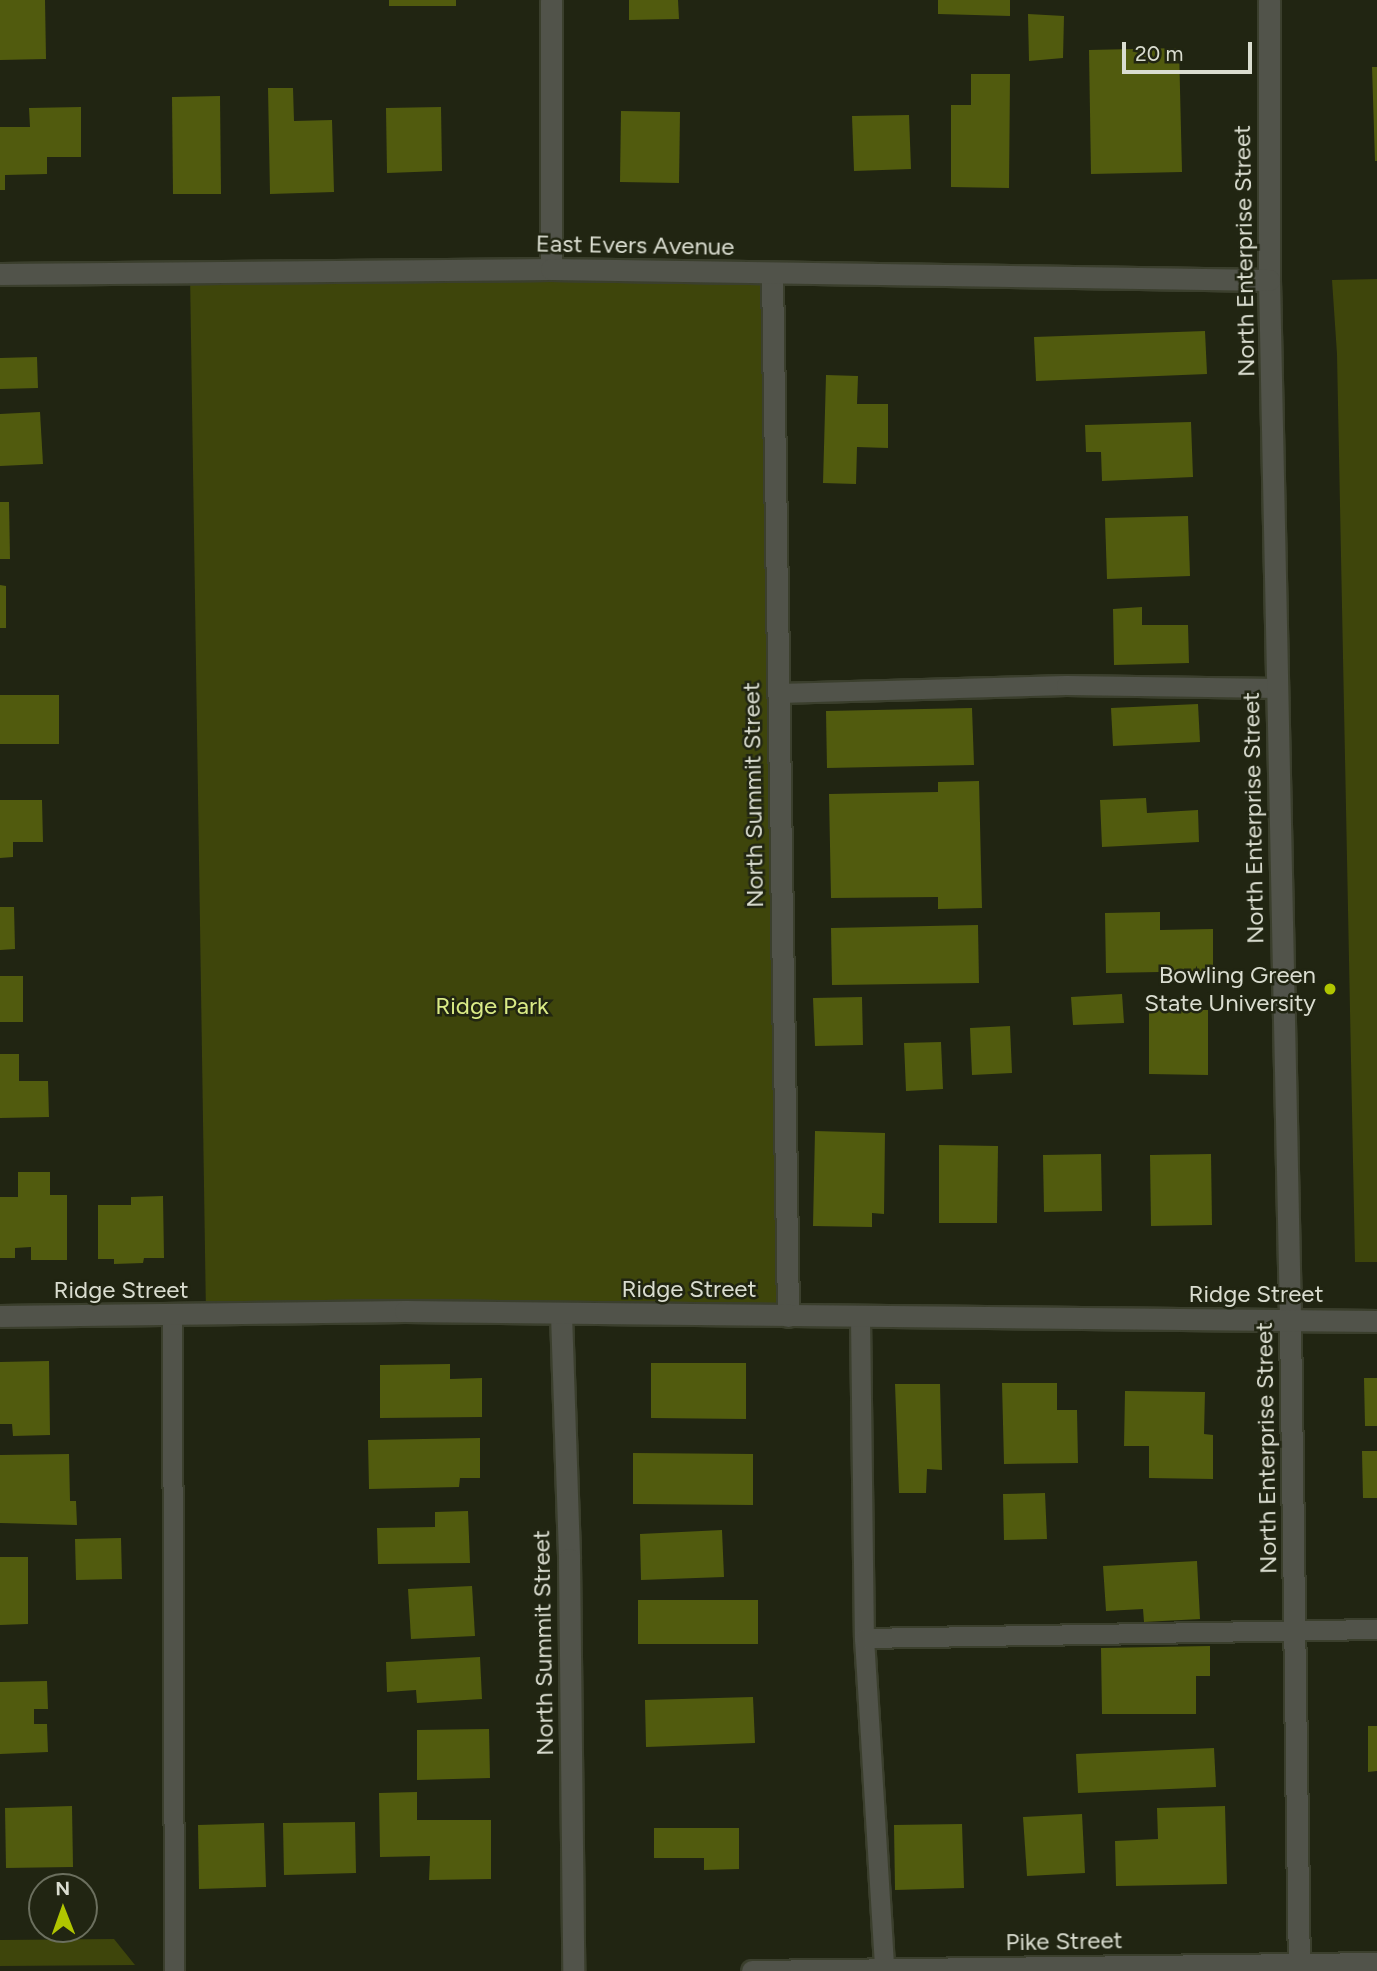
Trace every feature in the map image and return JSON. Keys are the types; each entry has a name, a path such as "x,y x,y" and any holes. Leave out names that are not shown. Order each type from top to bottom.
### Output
{"street":[{"path":"551,0 551,269"},
{"name":"North Enterprise Street","path":"1269,0 1269,280 1290,1321 1299,1968"},
{"name":"East Evers Avenue","path":"0,274 551,269 1269,280"},
{"name":"North Summit Street","path":"772,273 788,1316"},
{"name":"Ridge Street","path":"0,1316 172,1316 405,1311 1377,1321"},
{"name":"North Summit Street","path":"561,1314 569,1559 573,1971"},
{"name":"Pike Street","path":"752,1971 1299,1968 1377,1963"}],"lane":[{"path":"778,693 1066,685 1277,688"},
{"path":"172,1316 174,1971"},
{"path":"859,1317 864,1638 878,1913 884,1969"},
{"path":"864,1638 1377,1629"}],"green space":[{"name":"Ridge Park","path":"190,272 772,273 788,1316 206,1316"},
{"path":"1377,279 1377,1262 1355,1262 1337,354 1332,280"},
{"path":"98,1939 114,1939 135,1965 0,1966 0,1940 28,1940 28,1943 98,1943"}],"building":[{"path":"0,0 45,0 46,59 0,60"},
{"path":"389,0 456,0 456,6 389,6"},
{"path":"629,0 678,0 679,19 629,20"},
{"path":"938,0 1010,0 1010,16 938,14"},
{"path":"1028,14 1064,16 1063,58 1029,61"},
{"path":"1179,48 1182,172 1091,174 1089,50"},
{"path":"1372,67 1377,67 1377,161 1375,161"},
{"path":"971,74 1010,74 1009,188 951,187 951,105 971,105"},
{"path":"268,88 293,88 294,121 332,120 334,192 270,194"},
{"path":"220,96 221,194 173,194 172,97"},
{"path":"81,107 81,157 47,157 47,174 5,175 5,190 0,190 0,127 30,127 29,108"},
{"path":"441,107 442,171 387,173 386,108"},
{"path":"621,111 680,112 679,183 620,182"},
{"path":"909,115 911,169 854,171 852,116"},
{"path":"1205,331 1207,374 1036,381 1034,337"},
{"path":"37,357 38,388 0,389 0,358"},
{"path":"826,375 858,376 857,404 888,404 888,448 857,447 856,484 823,483"},
{"path":"40,412 43,464 0,466 0,414"},
{"path":"1191,422 1193,477 1102,481 1101,452 1086,452 1085,425"},
{"path":"0,502 9,502 10,559 0,559"},
{"path":"1188,516 1190,576 1107,579 1105,518"},
{"path":"0,585 6,586 6,628 0,628"},
{"path":"1142,607 1142,625 1188,625 1189,663 1114,665 1113,609"},
{"path":"0,695 59,695 59,744 0,744"},
{"path":"1198,704 1200,742 1113,746 1111,708"},
{"path":"972,708 974,765 827,768 826,711"},
{"path":"979,781 982,908 938,909 938,897 831,898 829,794 938,792 938,782"},
{"path":"1146,798 1147,813 1198,810 1199,842 1102,847 1100,800"},
{"path":"0,800 42,800 43,842 13,842 13,857 0,858"},
{"path":"0,907 14,907 15,949 0,950"},
{"path":"1160,912 1160,930 1213,929 1213,971 1106,973 1105,913"},
{"path":"978,925 979,983 832,985 831,928"},
{"path":"0,976 23,976 23,1022 0,1022"},
{"path":"1122,994 1124,1023 1073,1025 1071,997"},
{"path":"862,997 863,1045 815,1046 813,998"},
{"path":"1149,1010 1208,1010 1208,1075 1149,1074"},
{"path":"1010,1026 1012,1073 972,1075 970,1028"},
{"path":"941,1042 943,1089 906,1091 904,1043"},
{"path":"0,1054 19,1054 19,1081 48,1081 49,1117 0,1118"},
{"path":"815,1131 885,1133 884,1214 872,1213 872,1227 813,1226"},
{"path":"939,1145 998,1146 997,1223 939,1223"},
{"path":"1101,1154 1102,1211 1044,1212 1043,1155"},
{"path":"1211,1154 1212,1225 1151,1226 1150,1155"},
{"path":"18,1172 50,1172 50,1195 67,1195 67,1260 31,1260 31,1247 15,1248 15,1258 0,1258 0,1197 18,1197"},
{"path":"163,1196 164,1258 144,1258 143,1263 114,1264 114,1259 98,1259 98,1205 131,1205 131,1197"},
{"path":"49,1361 50,1435 13,1436 12,1424 0,1424 0,1362"},
{"path":"651,1363 746,1363 746,1419 651,1418"},
{"path":"450,1364 450,1379 482,1378 482,1417 380,1418 380,1365"},
{"path":"1364,1378 1377,1378 1377,1426 1365,1426"},
{"path":"1002,1383 1057,1383 1057,1410 1077,1410 1078,1463 1004,1464"},
{"path":"895,1384 940,1384 942,1470 927,1469 926,1493 899,1493"},
{"path":"1125,1391 1205,1392 1204,1434 1213,1435 1213,1479 1149,1478 1149,1446 1124,1446"},
{"path":"480,1438 480,1478 460,1478 459,1487 369,1489 368,1440"},
{"path":"1362,1451 1377,1451 1377,1498 1363,1498"},
{"path":"633,1453 753,1454 753,1505 633,1504"},
{"path":"69,1454 70,1501 76,1501 77,1525 0,1523 0,1455"},
{"path":"1045,1493 1047,1539 1004,1540 1003,1494"},
{"path":"468,1511 470,1563 378,1564 377,1528 435,1527 435,1512"},
{"path":"722,1530 724,1577 641,1580 640,1534"},
{"path":"121,1538 122,1579 76,1580 75,1539"},
{"path":"0,1557 28,1557 28,1624 0,1625"},
{"path":"1197,1561 1200,1619 1144,1622 1143,1609 1106,1611 1103,1566"},
{"path":"472,1586 475,1636 411,1639 408,1589"},
{"path":"638,1600 758,1600 758,1644 638,1644"},
{"path":"1210,1646 1210,1676 1196,1676 1196,1714 1102,1714 1101,1648"},
{"path":"480,1657 482,1699 417,1703 416,1690 387,1692 386,1662"},
{"path":"47,1681 48,1709 34,1709 34,1724 47,1724 48,1752 0,1754 0,1682"},
{"path":"753,1697 755,1743 646,1747 645,1700"},
{"path":"1368,1726 1377,1726 1377,1771 1368,1772"},
{"path":"489,1729 490,1778 417,1780 417,1730"},
{"path":"1214,1748 1216,1787 1078,1793 1076,1754"},
{"path":"417,1792 417,1820 491,1820 491,1879 429,1880 430,1856 380,1857 379,1793"},
{"path":"72,1806 73,1867 6,1868 5,1808"},
{"path":"1225,1806 1227,1884 1116,1886 1115,1841 1158,1839 1157,1808"},
{"path":"1082,1814 1085,1873 1027,1876 1023,1817"},
{"path":"355,1822 356,1873 284,1875 283,1823"},
{"path":"264,1823 266,1887 199,1889 198,1825"},
{"path":"962,1824 964,1888 895,1890 894,1825"},
{"path":"654,1828 739,1828 739,1869 704,1870 704,1858 654,1858"}],"place":[{"name":"Bowling Green State University","path":"1330,989"}]}
